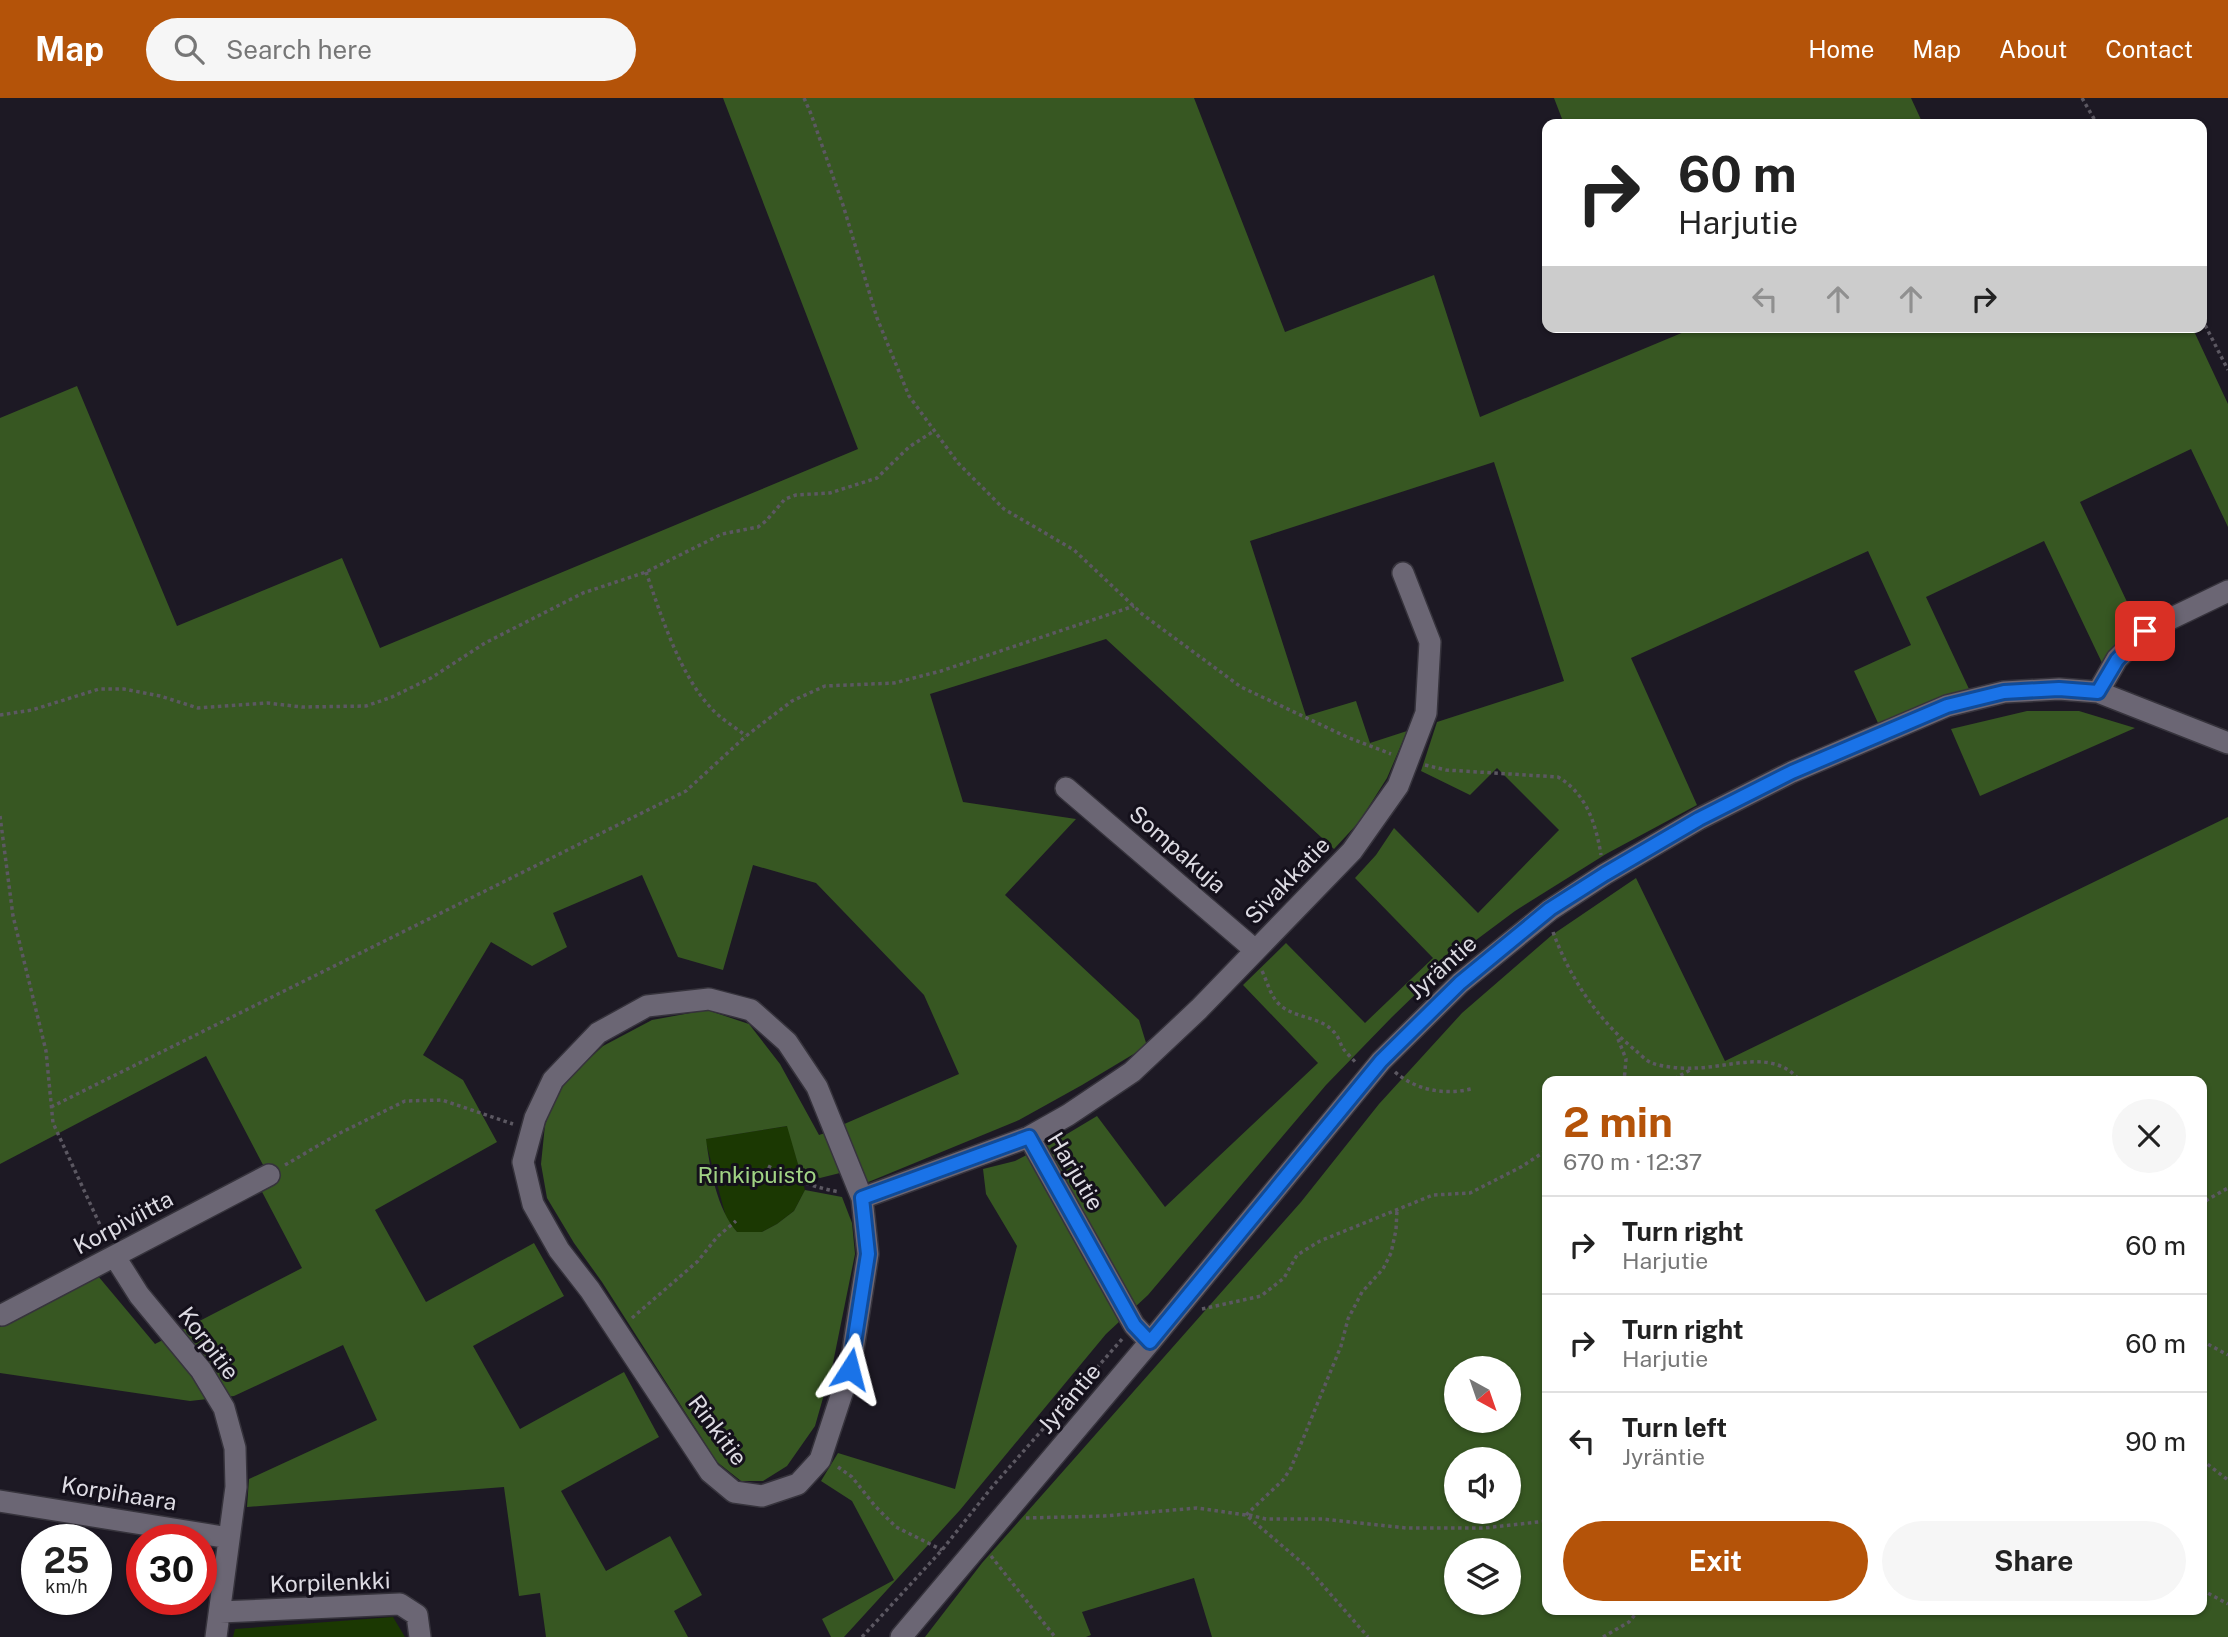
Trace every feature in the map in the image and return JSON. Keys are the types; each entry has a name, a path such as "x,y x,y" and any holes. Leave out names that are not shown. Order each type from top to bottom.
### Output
{"street":[{"name":"Sivakkatie","path":"1029,1137 1068,1115 1132,1072 1199,1009 1352,851 1398,786 1426,713 1430,642 1403,573"},
{"path":"2098,692 2117,660 2145,631 2228,591"},
{"name":"Jyräntie","path":"901,1637 1150,1342 1375,1068 1460,983 1550,909 1699,819 1792,772 1947,706 2004,692 2059,689 2098,692 2228,743"},
{"name":"Sompakuja","path":"1066,788 1252,954"},
{"name":"Rinkitie","path":"709,999 751,1010 787,1042 817,1087 861,1195 868,1254 850,1369 820,1460 798,1484 762,1496 734,1492 710,1472 590,1290 559,1250 533,1204 523,1162 531,1132 553,1080 598,1033 647,1006 709,999"},
{"name":"Harjutie","path":"861,1195 1029,1137 1134,1325 1150,1342"},
{"name":"Korpiviitta","path":"2,1315 269,1175"},
{"name":"Korpitie","path":"115,1257 139,1295 201,1370 224,1408 235,1448 236,1487 216,1637"},
{"name":"Korpihaara","path":"0,1501 229,1538"},
{"name":"Korpilenkki","path":"220,1612 400,1604 417,1615 420,1637"}],"path":[{"path":"804,98 843,205 877,318 909,396 958,463 1004,509 1074,550 1134,606 1241,687 1348,737 1446,771 1558,777 1571,785 1589,812 1598,838 1605,874"},
{"path":"2082,98 2094,119"},
{"path":"2207,329 2228,370"},
{"path":"0,715 32,710 99,689 124,689 160,696 198,708 267,703 302,707 366,706 431,678 485,643 583,593 646,572 722,534 758,527 785,499 796,495 830,493 877,478 909,447 934,431"},
{"path":"646,572 662,619 687,675 712,709 746,736"},
{"path":"51,1107 686,790 746,736 792,701 825,686 894,683 941,671 1134,606"},
{"path":"0,816 13,916 46,1051 53,1123 115,1257"},
{"path":"1550,909 1550,923 1561,953 1581,992 1623,1047 1626,1059 1624,1076"},
{"path":"1252,954 1280,1005 1295,1014 1321,1023 1334,1032 1344,1050 1375,1068 1437,1092 1454,1093 1471,1089"},
{"path":"1615,1034 1650,1063 1694,1069 1752,1061 1773,1064 1796,1076"},
{"path":"1680,1076 1694,1069"},
{"path":"269,1175 338,1135 405,1101 442,1100 490,1115 531,1132"},
{"path":"1171,1315 1261,1296 1284,1278 1297,1255 1320,1241 1433,1195 1470,1193 1542,1153"},
{"path":"768,1167 821,1188 861,1195"},
{"path":"2207,1200 2228,1188"},
{"path":"1247,1515 1283,1480 1291,1468 1341,1346 1348,1319 1362,1292 1383,1269 1391,1253 1397,1210"},
{"path":"616,1330 698,1261 717,1237 736,1221"},
{"path":"862,1637 942,1550 992,1487 1134,1325"},
{"path":"2207,1344 2228,1355"},
{"path":"820,1460 832,1463 852,1477 896,1527 942,1550"},
{"path":"2207,1464 2228,1480"},
{"path":"1000,1521 1196,1508 1266,1519 1323,1519 1406,1528 1485,1528 1542,1522"},
{"path":"1247,1515 1306,1566 1368,1637"},
{"path":"980,1545 996,1561 1055,1637"},
{"path":"2207,1593 2228,1604"},
{"path":"1603,1637 1629,1622 1635,1615"}],"green space":[{"path":"723,98 1194,98 1285,332 1434,275 1480,417 1682,333 2195,333 2228,404 2228,527 2191,449 2080,502 2136,621 2104,667 2044,541 1926,597 1969,689 1878,723 1854,671 1911,645 1868,551 1631,658 1697,805 1606,854 1515,911 1456,955 1392,1017 1326,1085 1148,1295 1106,1334 960,1510 844,1637 831,1637 822,1619 894,1580 852,1501 821,1481 838,1453 955,1489 1017,1246 986,1194 983,1169 1015,1161 1097,1116 1165,1207 1318,1063 1243,985 1286,943 1365,1023 1433,958 1355,878 1376,855 1394,828 1478,913 1559,830 1497,768 1470,795 1421,771 1437,722 1564,681 1494,462 1250,541 1306,716 1356,701 1370,743 1407,731 1387,778 1359,822 1334,849 1106,639 930,694 963,802 1076,819 1005,895 1139,1020 1147,1046 1019,1120 866,1183 842,1125 959,1074 924,995 816,883 753,865 723,970 678,957 642,875 553,913 567,947 532,966 491,942 423,1055 463,1080 497,1142 375,1210 426,1302 534,1243 564,1296 473,1346 520,1429 624,1372 659,1437 561,1491 606,1571 670,1536 702,1595 674,1611 688,1637 546,1637 540,1593 519,1596 504,1487 247,1507 249,1479 377,1420 343,1345 234,1396 190,1401 0,1373 0,1327 98,1276 155,1344 302,1268 260,1188 272,1182 206,1056 0,1164 0,418 77,386 177,626 342,558 380,648 858,449"},
{"path":"1554,98 1911,98 1921,119 1562,119"},
{"path":"2027,711 2079,711 2135,728 1980,796 1951,729"},
{"path":"2228,817 2228,1637 1212,1637 1194,1578 1082,1612 1091,1635 1086,1637 925,1637 982,1563 1301,1202 1379,1104 1462,1013 1552,935 1636,878 1725,1061"},
{"path":"707,1010 749,1024 780,1064 819,1135 825,1133 840,1173 820,1178 800,1171 787,1126 706,1139 716,1188 730,1223 737,1232 762,1232 794,1211 805,1190 842,1197 852,1223 855,1254 833,1363 815,1426 787,1466 763,1481 741,1481 717,1462 547,1198 541,1164 545,1125 559,1087 603,1046 652,1020"},
{"name":"Rinkipuisto","path":"788,1126 805,1190 794,1211 777,1224 762,1232 737,1232 727,1221 705,1139"},
{"path":"393,1617 405,1637 233,1637 235,1629"}],"route":[{"path":"850,1369 868,1254 862,1198 1029,1137 1134,1325 1150,1342 1381,1061 1460,983 1550,909 1699,819 1792,772 1947,706 2004,692 2059,689 2098,692 2117,660 2145,631"}]}
